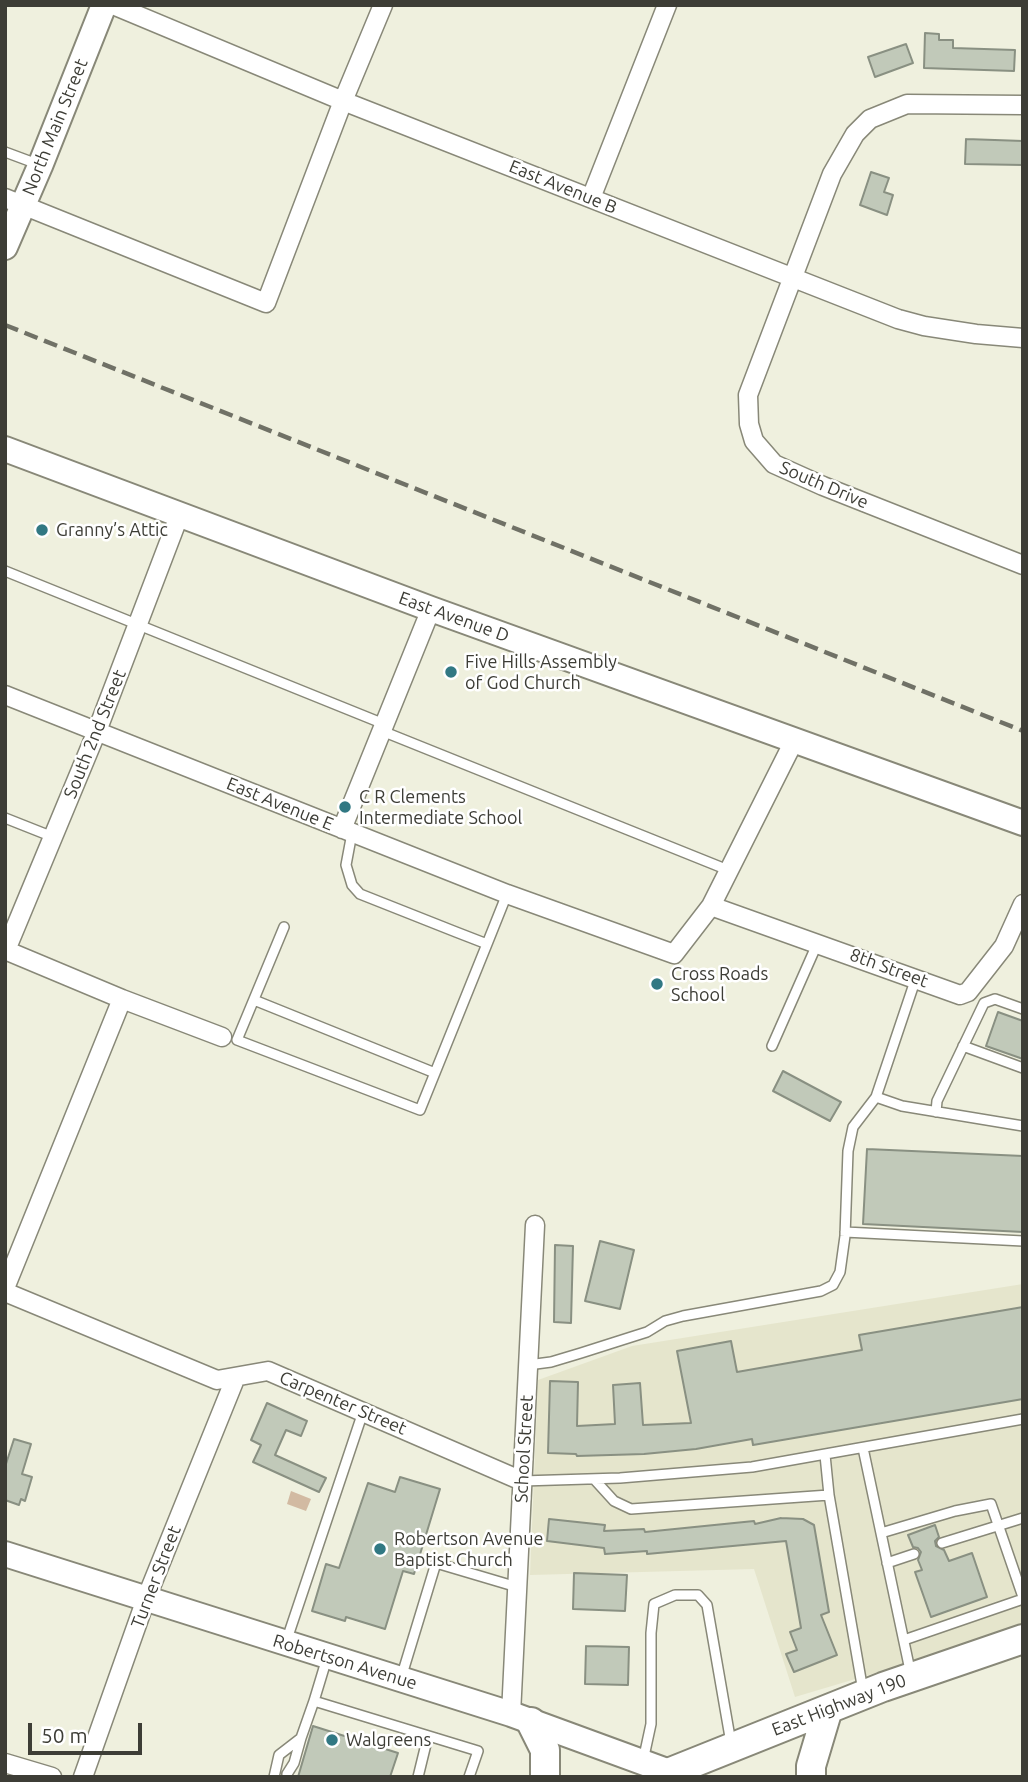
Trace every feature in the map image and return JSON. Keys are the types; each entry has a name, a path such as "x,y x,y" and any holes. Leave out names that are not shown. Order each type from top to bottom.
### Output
{"main road":[{"name":"North Main Street","path":"5,247 14,201 40,166 104,5"},
{"name":"East Avenue D","path":"5,449 431,609 1023,823"},
{"name":"Robertson Avenue","path":"5,1554 521,1718 663,1772"},
{"name":"East Highway 190","path":"663,1772 864,1694 1023,1639"},
{"path":"811,1777 811,1766 828,1709"},
{"path":"521,1718 545,1749 545,1777"}],"street":[{"name":"East Avenue B","path":"113,5 343,101 898,319 924,326 1023,338"},
{"path":"14,201 265,303 383,5"},
{"path":"591,198 667,5"},
{"name":"South Drive","path":"1023,105 907,104 870,119 855,134 832,174 748,395 749,424 754,441 774,464 1023,565"},
{"name":"South 2nd Street","path":"6,950 97,731 179,516"},
{"path":"347,831 383,727 431,609"},
{"name":"East Avenue E","path":"5,695 507,894 674,954 711,906"},
{"path":"711,906 795,739"},
{"name":"8th Street","path":"711,906 818,942 960,995 968,992 1004,946 1023,904"},
{"path":"6,950 122,999 222,1037"},
{"path":"5,1290 122,999"},
{"name":"School Street","path":"521,1718 517,1587 534,1225"},
{"name":"Carpenter Street","path":"5,1290 217,1380 235,1379 268,1371 522,1480"},
{"name":"Turner Street","path":"83,1777 146,1599 235,1379"},
{"path":"5,1763 52,1777"}],"lane":[{"path":"5,152 40,166"},
{"path":"5,571 728,870"},
{"path":"5,818 53,837"},
{"path":"347,831 346,865 352,885 360,894 487,944"},
{"path":"284,927 237,1040 420,1110 507,894"},
{"path":"772,1046 818,942"},
{"path":"528,1365 582,1353 647,1332 664,1321 683,1315 821,1291 833,1285 840,1272 845,1232 848,1151 853,1127 876,1097 916,978"},
{"path":"936,1112 937,1101 984,1003 995,999 1023,1009"},
{"path":"254,1000 435,1073"},
{"path":"963,1046 1023,1068"},
{"path":"876,1097 902,1106 1023,1126"},
{"path":"845,1232 1023,1241"},
{"path":"286,1643 363,1412"},
{"path":"522,1480 594,1479 752,1467 1023,1419"},
{"path":"863,1448 912,1677"},
{"path":"825,1455 829,1495 864,1694"},
{"path":"594,1479 614,1501 632,1509 829,1495"},
{"path":"881,1533 955,1511 991,1504 1023,1598 904,1640"},
{"path":"942,1543 1023,1518"},
{"path":"887,1563 914,1554"},
{"path":"401,1679 436,1563 517,1587"},
{"path":"663,1772 651,1724 651,1633 654,1604 675,1595 698,1595 707,1605 731,1747"},
{"path":"291,1775 327,1656"},
{"path":"314,1701 478,1751 469,1777"},
{"path":"418,1777 428,1736"},
{"path":"274,1777 279,1755 301,1738"}],"shaded area":[{"path":"1023,1284 1023,1629 795,1697 754,1569 530,1575 538,1380 632,1346"},
{"path":"291,1491 311,1499 306,1511 287,1504"}],"building":[{"path":"925,33 939,34 939,40 953,40 953,48 1015,50 1014,71 924,68"},
{"path":"906,44 913,63 875,77 868,57"},
{"path":"966,139 1023,141 1023,165 965,164"},
{"path":"871,172 889,178 884,192 893,195 887,215 860,205"},
{"path":"998,1012 1023,1021 1023,1059 986,1046"},
{"path":"783,1071 841,1102 830,1121 773,1091"},
{"path":"867,1149 1023,1156 1023,1232 863,1224"},
{"path":"600,1241 634,1250 620,1309 585,1301"},
{"path":"555,1245 573,1246 571,1323 554,1322"},
{"path":"1023,1307 1023,1399 753,1445 752,1439 696,1449 644,1454 577,1456 548,1453 550,1381 578,1382 577,1426 615,1424 613,1385 640,1383 643,1425 691,1423 677,1351 731,1341 737,1372 862,1350 859,1335"},
{"path":"267,1403 307,1421 301,1436 286,1430 275,1455 326,1478 319,1492 253,1462 261,1445 251,1440"},
{"path":"14,1439 31,1444 22,1474 32,1477 25,1501 21,1499 19,1505 5,1500 5,1467"},
{"name":"Robertson Avenue Baptist Church","path":"400,1477 440,1489 414,1574 403,1571 385,1629 346,1617 345,1621 312,1611 326,1564 339,1568 368,1483 395,1492"},
{"path":"781,1518 803,1519 814,1525 829,1612 821,1615 837,1655 794,1672 786,1654 797,1650 790,1632 801,1628 786,1541 647,1554 647,1551 605,1554 604,1548 547,1541 549,1519 605,1525 604,1531 644,1529 645,1532 754,1521 755,1524"},
{"path":"935,1525 939,1537 935,1541 936,1546 944,1550 949,1561 972,1553 987,1597 931,1617 915,1572 922,1570 918,1560 921,1552 913,1547 908,1535"},
{"path":"574,1573 627,1575 625,1611 573,1609"},
{"path":"586,1646 629,1647 628,1685 585,1684"},
{"name":"Walgreens","path":"313,1726 398,1753 390,1777 298,1777"}],"railway":[{"path":"5,325 1023,731"}],"place":[{"name":"Granny’s Attic","path":"42,530"},
{"name":"Five Hills Assembly of God Church","path":"451,672"},
{"name":"C R Clements Intermediate School","path":"345,807"},
{"name":"Cross Roads School","path":"657,984"},
{"name":"Robertson Avenue Baptist Church","path":"380,1549"},
{"name":"Walgreens","path":"332,1740"}]}
